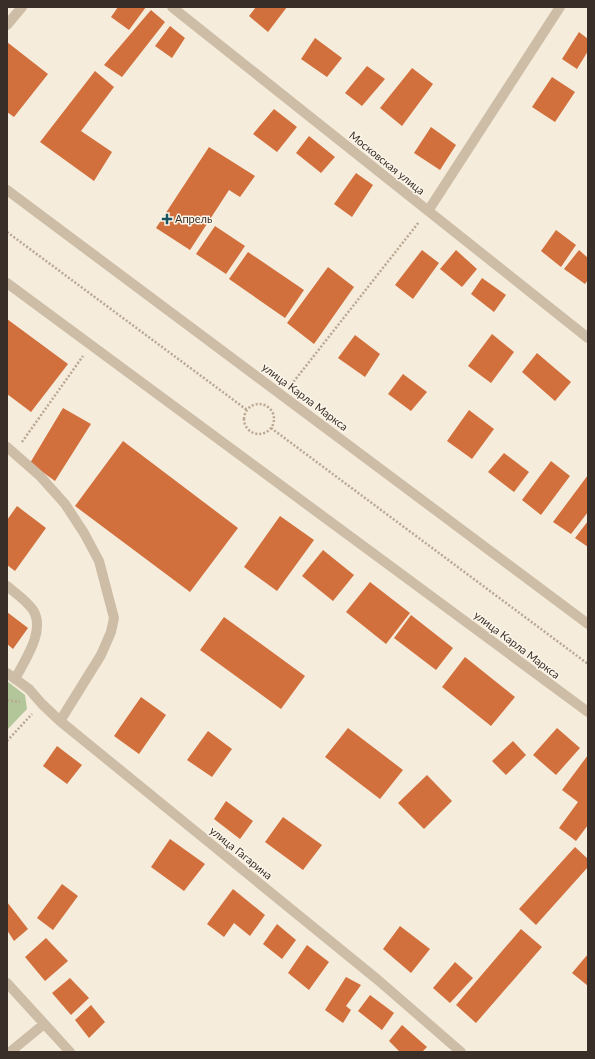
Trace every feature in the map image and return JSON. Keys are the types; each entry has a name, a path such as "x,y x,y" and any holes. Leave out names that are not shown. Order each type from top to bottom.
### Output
{"street":[{"path":"7,25 22,7"},
{"name":"Московская улица","path":"172,7 588,338"},
{"path":"428,211 560,7"},
{"name":"улица Карла Маркса","path":"7,190 588,624"},
{"name":"улица Карла Маркса","path":"7,283 588,712"},
{"path":"11,450 40,476 65,504 84,533 99,561 114,618 111,632 101,655 60,721"},
{"path":"7,586 24,600 33,610 38,622 36,637 11,676"},
{"name":"улица Гагарина","path":"11,676 29,689 60,721 378,980 461,1052"},
{"path":"7,983 70,1052"},
{"path":"10,1052 44,1024"}],"path":[{"path":"282,395 428,211"},
{"path":"7,232 247,410"},
{"path":"11,450 91,345"},
{"path":"257,404 263,404 268,407 272,411 274,417 271,428 267,432 261,434 255,434 250,431 246,427 244,421 244,415 247,410 251,406 257,404"},
{"path":"271,428 588,664"},
{"path":"7,741 42,704"}],"green space":[{"path":"7,681 25,695 27,709 7,730"}],"building":[{"path":"118,7 146,7 129,30 111,17"},
{"path":"256,7 287,7 268,32 249,16"},
{"path":"151,10 165,22 122,77 104,65"},
{"path":"170,26 185,38 172,58 155,46"},
{"path":"579,32 588,39 588,51 577,69 562,59"},
{"path":"315,38 342,58 327,77 301,59"},
{"path":"7,42 48,74 14,117 7,112"},
{"path":"367,66 385,79 362,106 345,93"},
{"path":"412,68 433,84 402,126 380,108"},
{"path":"95,71 114,87 81,131 112,152 94,181 40,142"},
{"path":"552,77 575,92 555,122 532,107"},
{"path":"274,109 297,127 277,152 253,134"},
{"path":"431,127 456,145 440,170 414,153"},
{"path":"309,136 335,157 321,173 296,153"},
{"path":"209,147 255,176 240,197 229,190 190,250 156,228"},
{"path":"356,173 373,185 352,217 334,204"},
{"path":"215,226 245,246 226,274 196,254"},
{"path":"556,230 576,245 561,267 541,251"},
{"path":"422,250 439,263 413,299 395,285"},
{"path":"456,250 477,269 462,287 440,269"},
{"path":"579,250 588,258 588,280 585,284 564,269"},
{"path":"248,252 304,290 285,318 229,279"},
{"path":"328,267 354,287 314,344 287,323"},
{"path":"482,278 506,295 494,312 471,294"},
{"path":"7,319 68,364 31,412 7,394"},
{"path":"492,334 514,352 491,383 468,366"},
{"path":"355,335 380,354 365,377 338,358"},
{"path":"537,353 571,382 555,401 522,372"},
{"path":"403,374 427,392 411,411 388,394"},
{"path":"63,408 91,424 55,481 30,463"},
{"path":"469,410 494,429 472,459 447,441"},
{"path":"123,441 238,528 190,592 75,506"},
{"path":"504,453 529,472 514,492 488,472"},
{"path":"551,461 570,476 541,515 522,500"},
{"path":"588,475 588,512 571,534 553,522"},
{"path":"17,506 46,528 15,571 7,565 7,520"},
{"path":"280,516 314,540 277,591 244,567"},
{"path":"588,521 588,547 575,538"},
{"path":"323,550 354,575 333,601 302,576"},
{"path":"370,582 410,613 386,644 346,612"},
{"path":"7,612 28,628 13,649 7,644"},
{"path":"411,615 453,648 436,670 394,638"},
{"path":"224,617 305,676 281,709 200,650"},
{"path":"465,657 515,697 491,726 442,687"},
{"path":"141,697 166,715 139,754 114,736"},
{"path":"348,728 403,770 380,799 325,757"},
{"path":"557,728 580,748 556,775 533,755"},
{"path":"208,731 232,749 212,777 187,760"},
{"path":"513,741 526,755 506,775 492,761"},
{"path":"57,746 82,765 67,784 43,766"},
{"path":"588,755 588,825 576,841 559,828 578,802 562,790"},
{"path":"427,775 452,801 424,829 398,803"},
{"path":"226,801 253,821 240,839 214,819"},
{"path":"283,817 322,845 303,870 265,842"},
{"path":"170,839 205,864 184,891 151,867"},
{"path":"575,847 588,859 588,867 536,925 519,909"},
{"path":"62,884 78,896 53,930 37,918"},
{"path":"233,889 265,915 250,936 234,923 224,937 207,924"},
{"path":"7,902 28,929 14,941 7,930"},
{"path":"277,924 296,940 282,959 263,944"},
{"path":"400,926 430,949 411,973 383,949"},
{"path":"521,929 542,947 476,1023 456,1005"},
{"path":"46,938 68,961 45,981 25,957"},
{"path":"307,945 329,962 309,990 288,973"},
{"path":"588,954 588,986 572,973"},
{"path":"455,962 473,978 450,1003 433,988"},
{"path":"346,977 361,985 346,1006 351,1010 343,1023 325,1010"},
{"path":"70,978 89,998 71,1015 52,993"},
{"path":"370,995 394,1013 382,1030 358,1011"},
{"path":"91,1005 105,1022 89,1038 75,1020"},
{"path":"402,1025 427,1047 422,1052 400,1052 389,1041"}],"place":[{"name":"Апрель","path":"167,219"}]}
